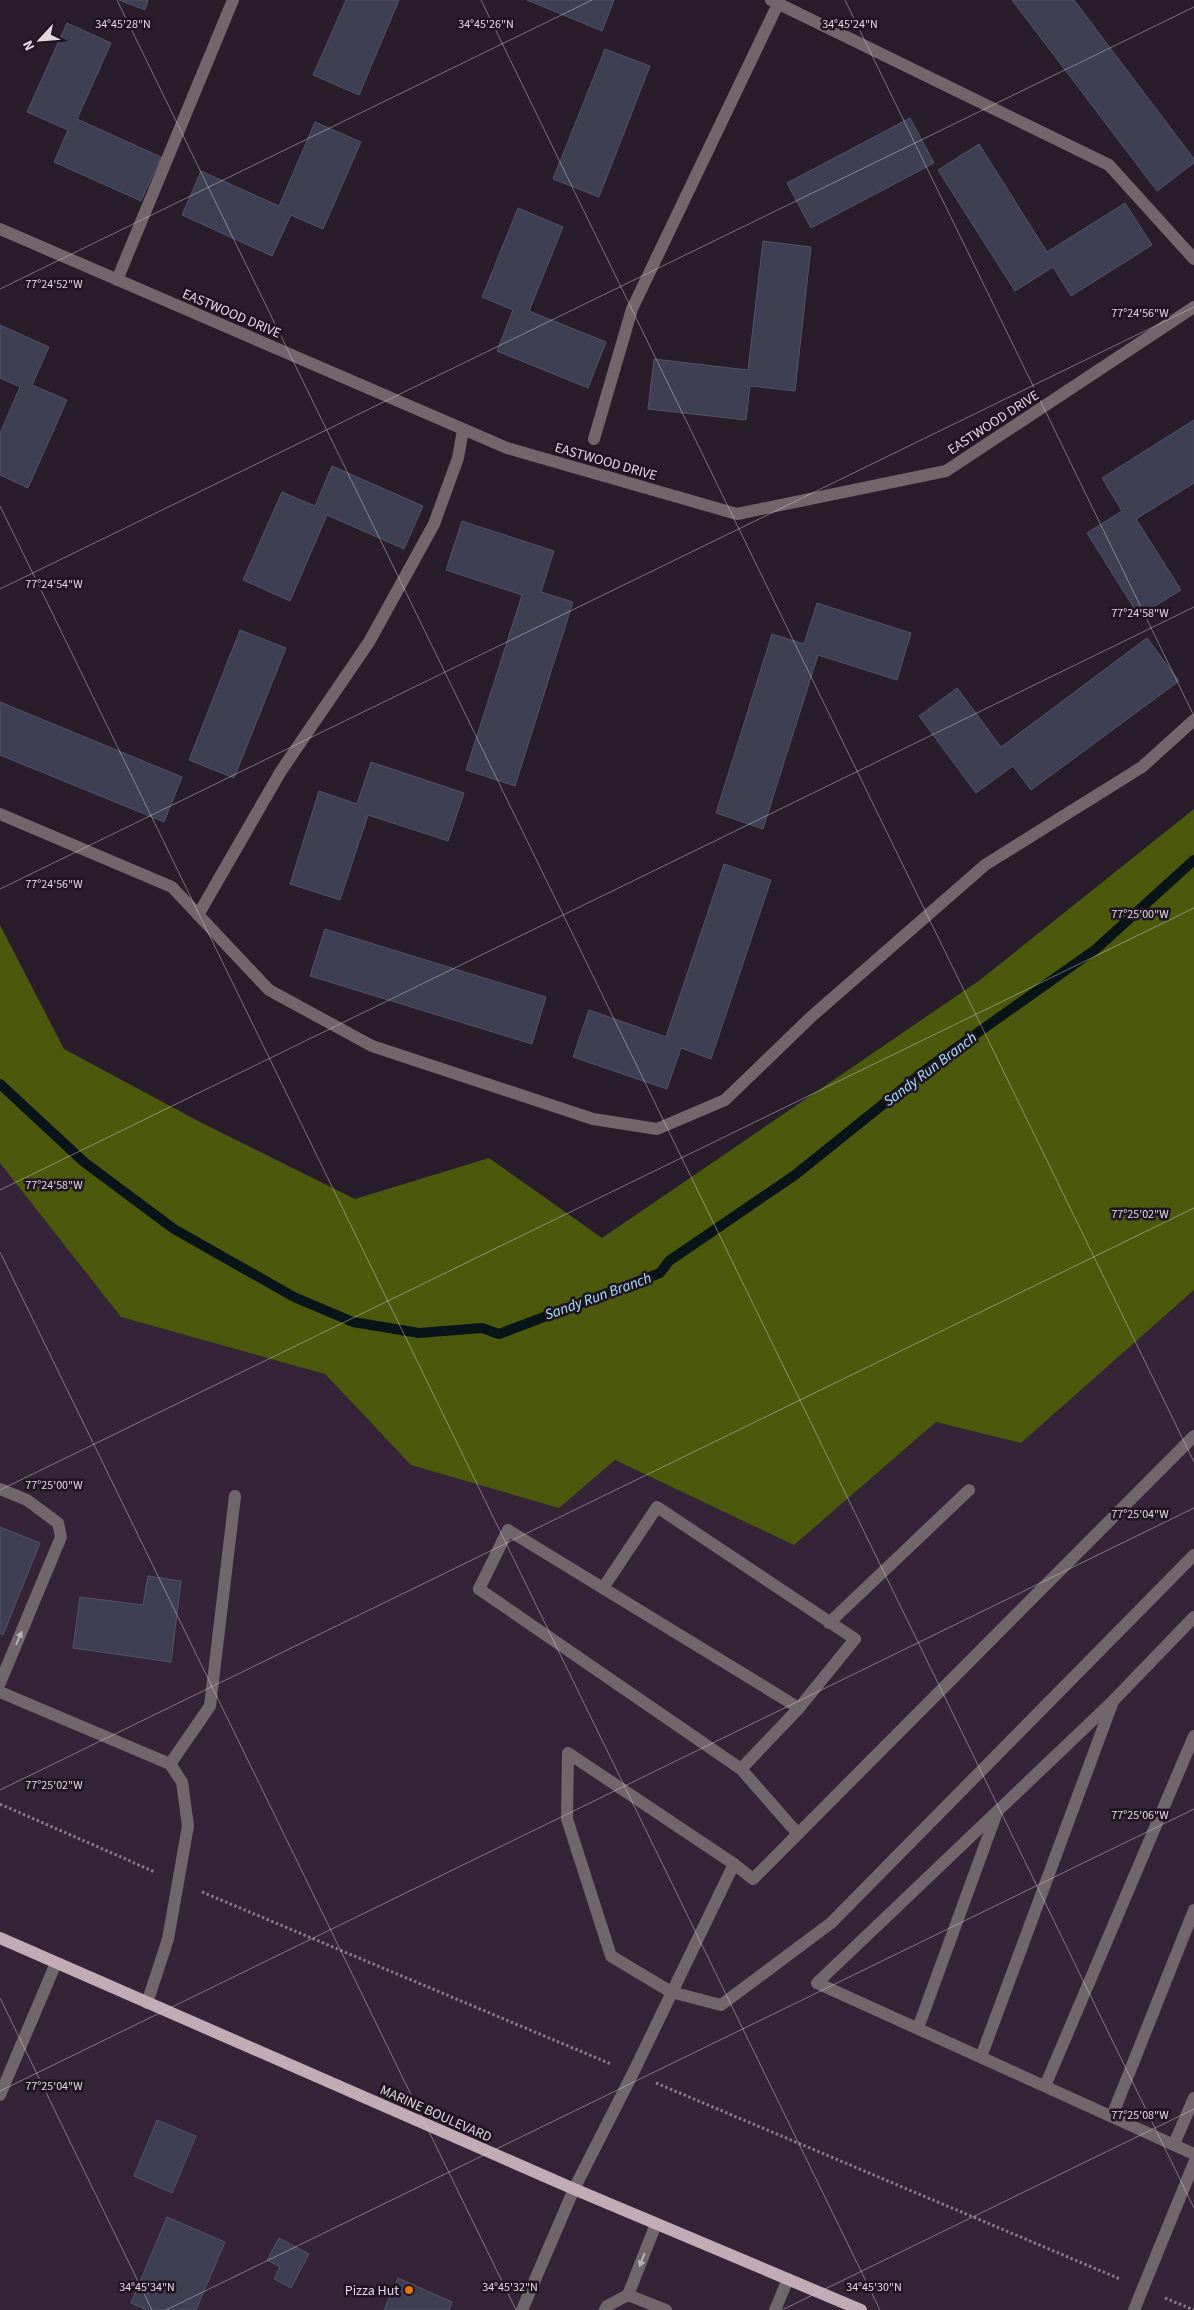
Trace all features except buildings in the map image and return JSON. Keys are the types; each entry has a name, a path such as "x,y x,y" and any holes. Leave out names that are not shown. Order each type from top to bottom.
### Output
{"main road":[{"name":"MARINE BOULEVARD","path":"0,1938 574,2190 861,2310"}],"street":[{"path":"116,280 233,0"},
{"path":"594,439 632,309 774,2 1109,165 1194,259"},
{"name":"EASTWOOD DRIVE","path":"0,229 507,448 737,514 946,471 1194,307"},
{"path":"198,915 281,771 369,642 434,524 458,458 463,430"},
{"path":"0,814 172,887 269,990 372,1046 593,1119 657,1129 725,1100 811,1017 986,865 1142,767 1194,720"},
{"path":"1194,1436 753,1879 734,1864 568,1753 566,1819 611,1956 671,1992 721,2005 831,1922 1194,1555"},
{"path":"0,1489 26,1500 58,1523 61,1537 0,1683"},
{"path":"829,1623 969,1490"},
{"path":"170,1764 210,1706 236,1496"},
{"path":"602,1588 657,1507 855,1639 799,1708 741,1769"},
{"path":"798,1834 741,1769 479,1588 508,1530 799,1708"},
{"path":"1194,1617 1113,1702 817,1982 1194,2154"},
{"path":"0,1692 170,1764 182,1782 188,1826 168,1939 146,2003"},
{"path":"981,2057 1113,1702"},
{"path":"1044,2086 1194,1736"},
{"path":"918,2028 997,1812"},
{"path":"522,2310 574,2190 633,2074 734,1864"},
{"path":"1112,2116 1194,1910"},
{"path":"0,2095 56,1963"},
{"path":"1174,2144 1194,2098"},
{"path":"1134,2310 1194,2163"},
{"path":"605,2310 606,2306 628,2294 656,2224"},
{"path":"775,2310 788,2279"},
{"path":"628,2294 666,2310"}],"path":[{"path":"0,1804 178,1882 1194,2310"}],"shaded area":[{"path":"0,1163 121,1317 325,1374 411,1465 559,1508 614,1460 794,1544 936,1422 1021,1443 1194,1290 1194,2310 0,2310"}],"green space":[{"path":"1194,809 1194,1290 1021,1443 936,1422 794,1545 615,1460 559,1508 411,1465 325,1374 121,1317 0,1163 0,925 64,1049 200,1122 355,1199 489,1158 602,1238 980,980"}],"waterway":[{"name":"Sandy Run Branch","path":"0,1084 84,1162 174,1229 294,1297 353,1322 419,1333 482,1328 499,1334 660,1273 669,1261 795,1175 932,1065 1096,949 1194,860"}],"place":[{"name":"Pizza Hut","path":"409,2290"}]}
